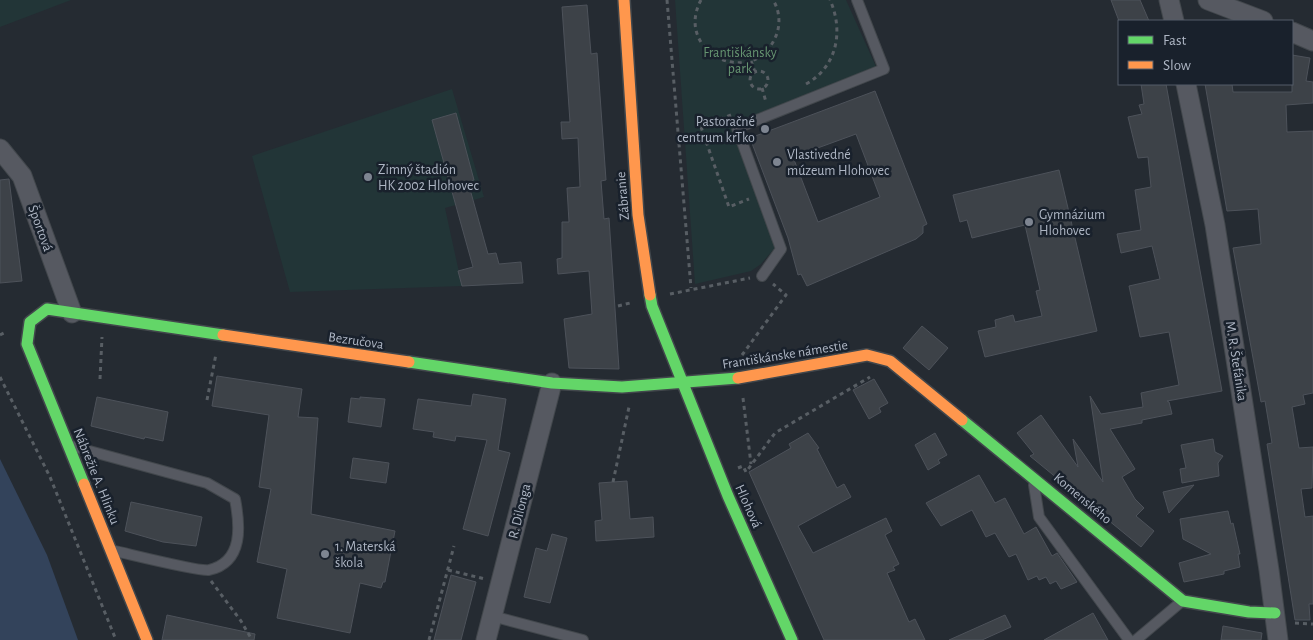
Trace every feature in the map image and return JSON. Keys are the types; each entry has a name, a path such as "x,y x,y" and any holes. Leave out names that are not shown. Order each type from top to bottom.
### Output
{"street":[{"name":"Zábranie","path":"624,0 628,93 642,252 652,306 683,383"},
{"path":"1169,0 1174,20"},
{"path":"1208,0 1260,20"},
{"path":"1293,32 1313,41"},
{"name":"M. R. Štefánika","path":"1186,85 1216,225 1278,640"},
{"name":"Športová","path":"0,149 22,176 72,313"},
{"name":"Bezručova","path":"30,322 46,310 552,383 622,387 683,383"},
{"name":"Nábrežie A. Hlinku","path":"30,322 27,344 148,640"},
{"name":"Františkánske námestie","path":"683,383 740,378 867,355 890,360"},
{"name":"Komenského","path":"890,360 1183,600 1249,612 1274,613"},
{"name":"R. Dilonga","path":"486,640 552,383"},
{"name":"Hlohová","path":"683,383 728,496 792,640"}],"lane":[{"path":"762,276 781,249 737,128 884,69 857,0"},
{"path":"69,446 180,474 207,483 235,499 240,524 237,547 224,562 209,570 111,550"},
{"path":"1033,476 1039,517 1129,640"},
{"path":"1136,640 1183,600"},
{"path":"492,616 583,640"}],"path":[{"path":"667,0 691,288"},
{"path":"701,0 695,16 696,27 704,46 720,59 740,63 750,61 768,49 777,35 779,19 774,0"},
{"path":"750,61 755,72"},
{"path":"761,71 766,74 768,80 764,87 759,89 752,85 751,77 755,72 761,71"},
{"path":"672,294 691,288 762,276 786,294 740,362"},
{"path":"618,306 637,302"},
{"path":"100,379 102,335"},
{"path":"207,400 218,346"},
{"path":"746,472 775,433 875,375"},
{"path":"0,377 50,477 116,640"},
{"path":"742,389 751,465"},
{"path":"613,482 628,416"},
{"path":"429,640 454,546"},
{"path":"202,569 241,621 252,640"},
{"path":"448,570 488,579"},
{"path":"1295,623 1313,624"}],"green space":[{"path":"0,0 71,0 0,27"},
{"name":"Františkánsky park","path":"675,0 846,0 878,71 737,128 779,243 761,264 751,271 695,284"},
{"name":"Zimný štadión HK 2002 Hlohovec","path":"452,89 484,197 445,208 462,286 290,292 252,156"}],"water":[{"path":"0,459 47,555 78,640 0,640"}],"building":[{"path":"1111,0 1140,0 1149,20 1119,20"},
{"path":"587,5 591,54 597,53 606,180 601,181 604,219 609,218 619,369 569,368 564,319 592,314 589,271 558,274 557,259 562,258 562,222 569,222 567,188 580,187 578,138 562,139 561,122 570,122 562,7"},
{"path":"1293,55 1310,58 1306,81 1313,82 1313,103 1286,105 1287,132 1313,131 1313,393 1303,395 1305,404 1292,407 1299,448 1313,447 1312,488 1301,489 1305,517 1313,516 1313,604 1309,604 1310,620 1295,620 1267,444 1272,443 1265,401 1261,402 1233,248 1261,244 1258,209 1227,211 1205,85 1232,85 1233,92 1292,92"},
{"path":"1141,85 1166,85 1222,391 1167,401 1169,402 1172,414 1142,420 1142,423 1110,429 1135,469 1122,477 1135,499 1144,508 1136,516 1154,531 1141,547 1030,456 1034,454 1017,433 1041,415 1078,467 1073,439 1103,482 1090,396 1101,414 1143,407 1141,393 1179,385 1169,332 1140,337 1129,286 1160,279 1152,246 1121,253 1117,234 1141,230 1135,190 1151,187 1148,157 1138,158 1128,117 1142,114 1139,105 1144,104"},
{"path":"875,91 927,224 923,226 923,233 916,239 807,286 801,274 798,275 788,238 750,138","holes":["856,134 880,197 818,222 793,157"]},
{"path":"456,113 474,180 468,182 488,254 496,253 499,264 521,262 523,283 462,286 458,271 473,267 432,120"},
{"path":"1059,170 1097,331 985,357 978,331 996,327 995,320 1013,315 1015,322 1042,316 1036,291 1040,290 1025,225 972,238 967,220 960,222 953,195"},
{"path":"9,179 22,281 0,283 0,180"},
{"path":"922,326 948,348 929,370 903,348"},
{"path":"217,376 302,389 298,417 318,418 311,514 395,531 385,582 383,582 381,588 360,583 350,633 277,618 287,569 257,562 271,489 259,487 269,415 212,406"},
{"path":"874,379 888,403 879,408 881,412 869,419 853,390"},
{"path":"473,394 506,399 498,450 510,453 488,536 463,529 487,440 456,436 455,441 433,437 434,432 413,429 418,399 471,406"},
{"path":"97,397 168,412 163,441 145,437 144,439 91,426"},
{"path":"360,397 385,399 381,427 348,422 351,398 360,399"},
{"path":"808,433 819,448 817,449 837,488 844,484 851,497 798,526 813,553 886,518 892,531 885,535 899,564 893,567 895,570 887,573 909,622 915,619 925,640 824,640 749,472 791,448 789,444"},
{"path":"935,433 947,455 938,460 940,463 928,470 915,445"},
{"path":"1213,439 1215,452 1223,456 1218,463 1219,476 1182,483 1180,469 1186,468 1181,445"},
{"path":"353,458 389,463 386,483 350,478"},
{"path":"979,475 995,503 1005,498 1024,534 1036,527 1052,556 1057,553 1077,582 1061,589 1056,581 1050,584 1046,577 1039,580 1037,576 1028,580 1016,554 1009,557 995,533 986,537 972,510 941,526 926,503"},
{"path":"627,481 630,519 653,517 654,537 596,541 595,521 602,520 599,483"},
{"path":"1194,485 1169,513 1163,492"},
{"path":"131,502 202,517 196,546 163,542 125,531"},
{"path":"1228,511 1231,524 1233,523 1240,554 1238,554 1240,567 1224,571 1224,574 1184,582 1179,563 1211,554 1183,539 1180,519"},
{"path":"552,534 567,538 550,603 524,597 536,548 547,551"},
{"path":"451,575 476,582 461,640 434,640"},
{"path":"1093,613 1108,640 1044,640"},
{"path":"167,615 255,634 254,640 162,640"},
{"path":"1005,615 1011,627 982,640 949,640"},
{"path":"1223,626 1262,633 1261,640 1221,640"}],"traffic: fast":[{"path":"650,295 652,306 728,496 792,640"},
{"path":"84,484 27,344 30,322 47,309 223,335"},
{"path":"409,362 552,383 622,387 738,378"},
{"path":"962,420 1183,601 1249,612 1275,613"}],"traffic: slow":[{"path":"624,0 638,215 650,295"},
{"path":"223,335 409,362"},
{"path":"738,378 867,355 890,361 962,420"},
{"path":"84,484 147,640"}],"place":[{"name":"Pastoračné centrum krTko","path":"765,129"},
{"name":"Vlastivedné múzeum Hlohovec","path":"777,162"},
{"name":"Zimný štadión HK 2002 Hlohovec","path":"368,177"},
{"name":"Gymnázium Hlohovec","path":"1029,222"},
{"name":"1. Materská škola","path":"325,554"}]}
